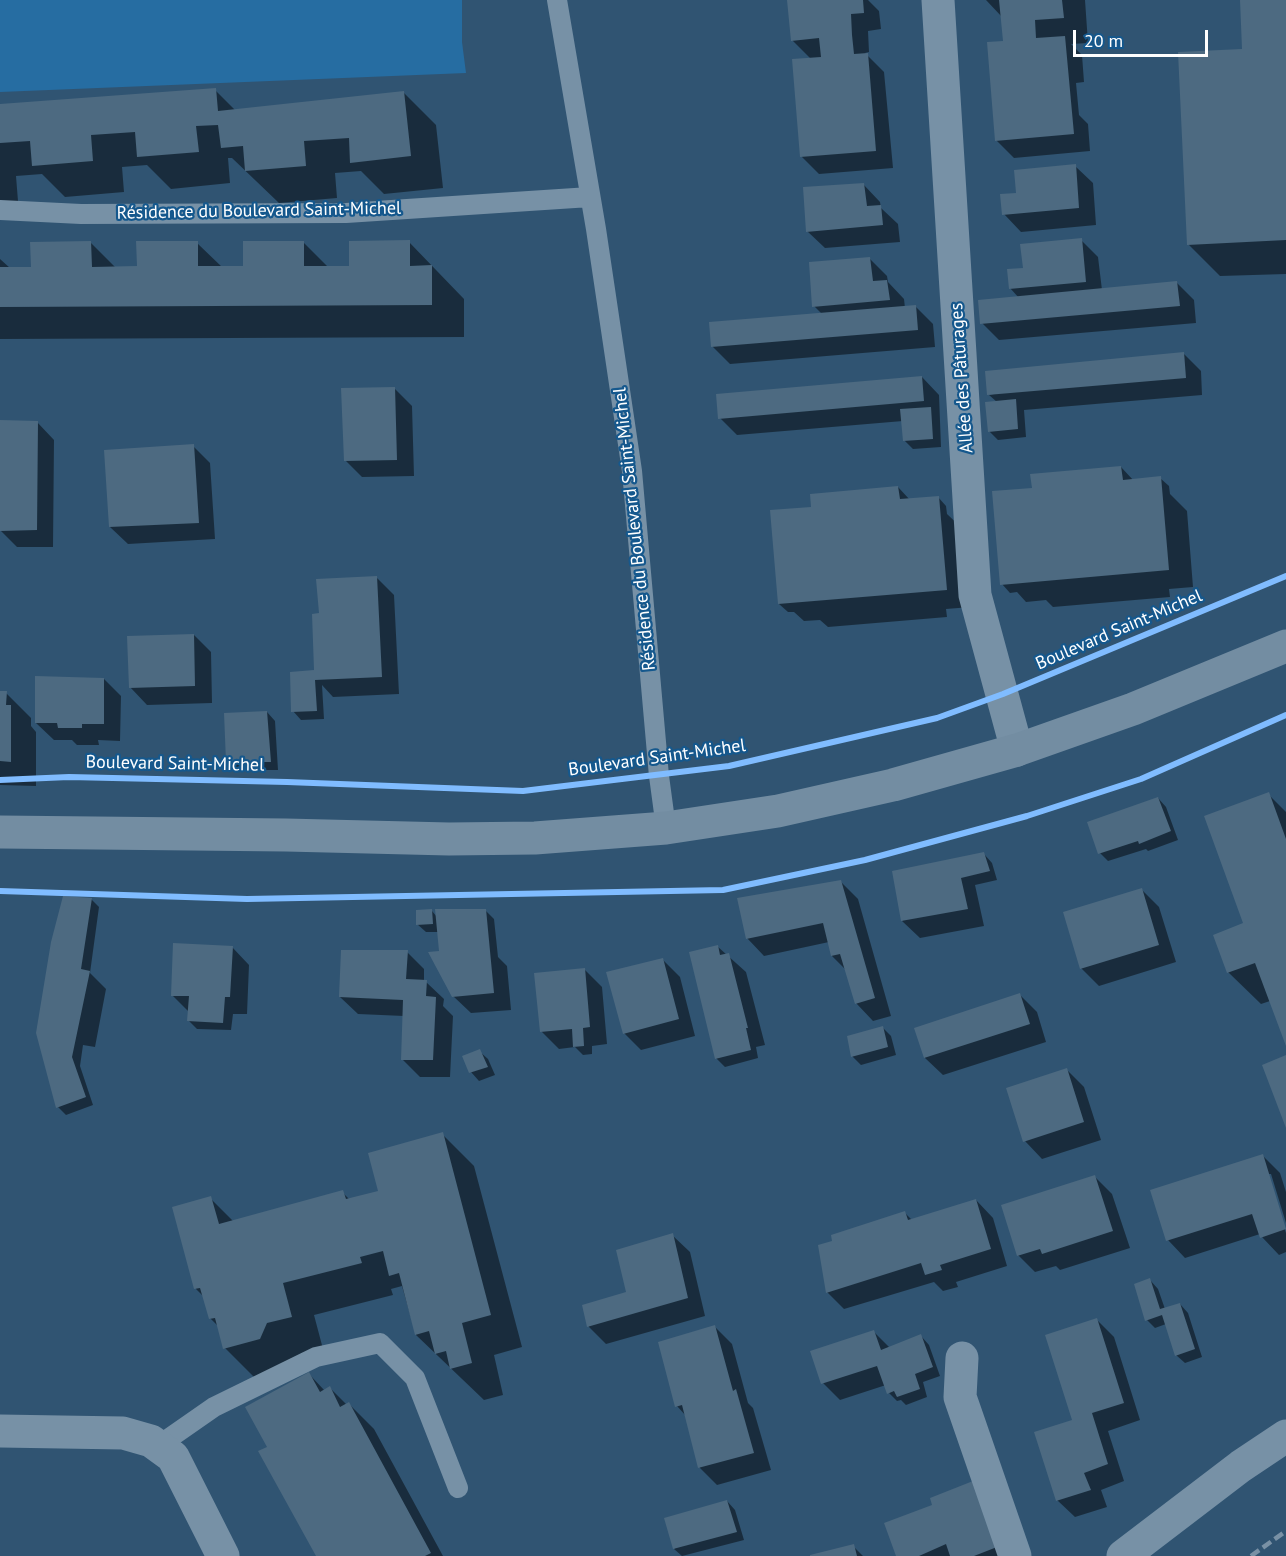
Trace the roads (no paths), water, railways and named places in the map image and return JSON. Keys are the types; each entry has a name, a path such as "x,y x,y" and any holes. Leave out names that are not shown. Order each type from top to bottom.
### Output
{"main road":[{"path":"0,832 449,839 535,838 666,828 778,811 893,785 1017,750 1133,709 1286,646"}],"street":[{"name":"Allée des Pâturages","path":"939,0 975,595 1017,750"},
{"path":"962,1358 960,1397 1015,1556"},
{"path":"0,1431 123,1433 151,1441 172,1457 224,1556"},
{"path":"1124,1556 1241,1466 1286,1436"}],"lane":[{"name":"Résidence du Boulevard Saint-Michel","path":"557,0 632,471 659,776 666,828"},
{"name":"Résidence du Boulevard Saint-Michel","path":"0,210 81,214 346,213 590,196"},
{"path":"158,1446 214,1407 316,1357 380,1343 415,1378 458,1488"}],"railway":[{"path":"1251,1556 1286,1531"}]}
